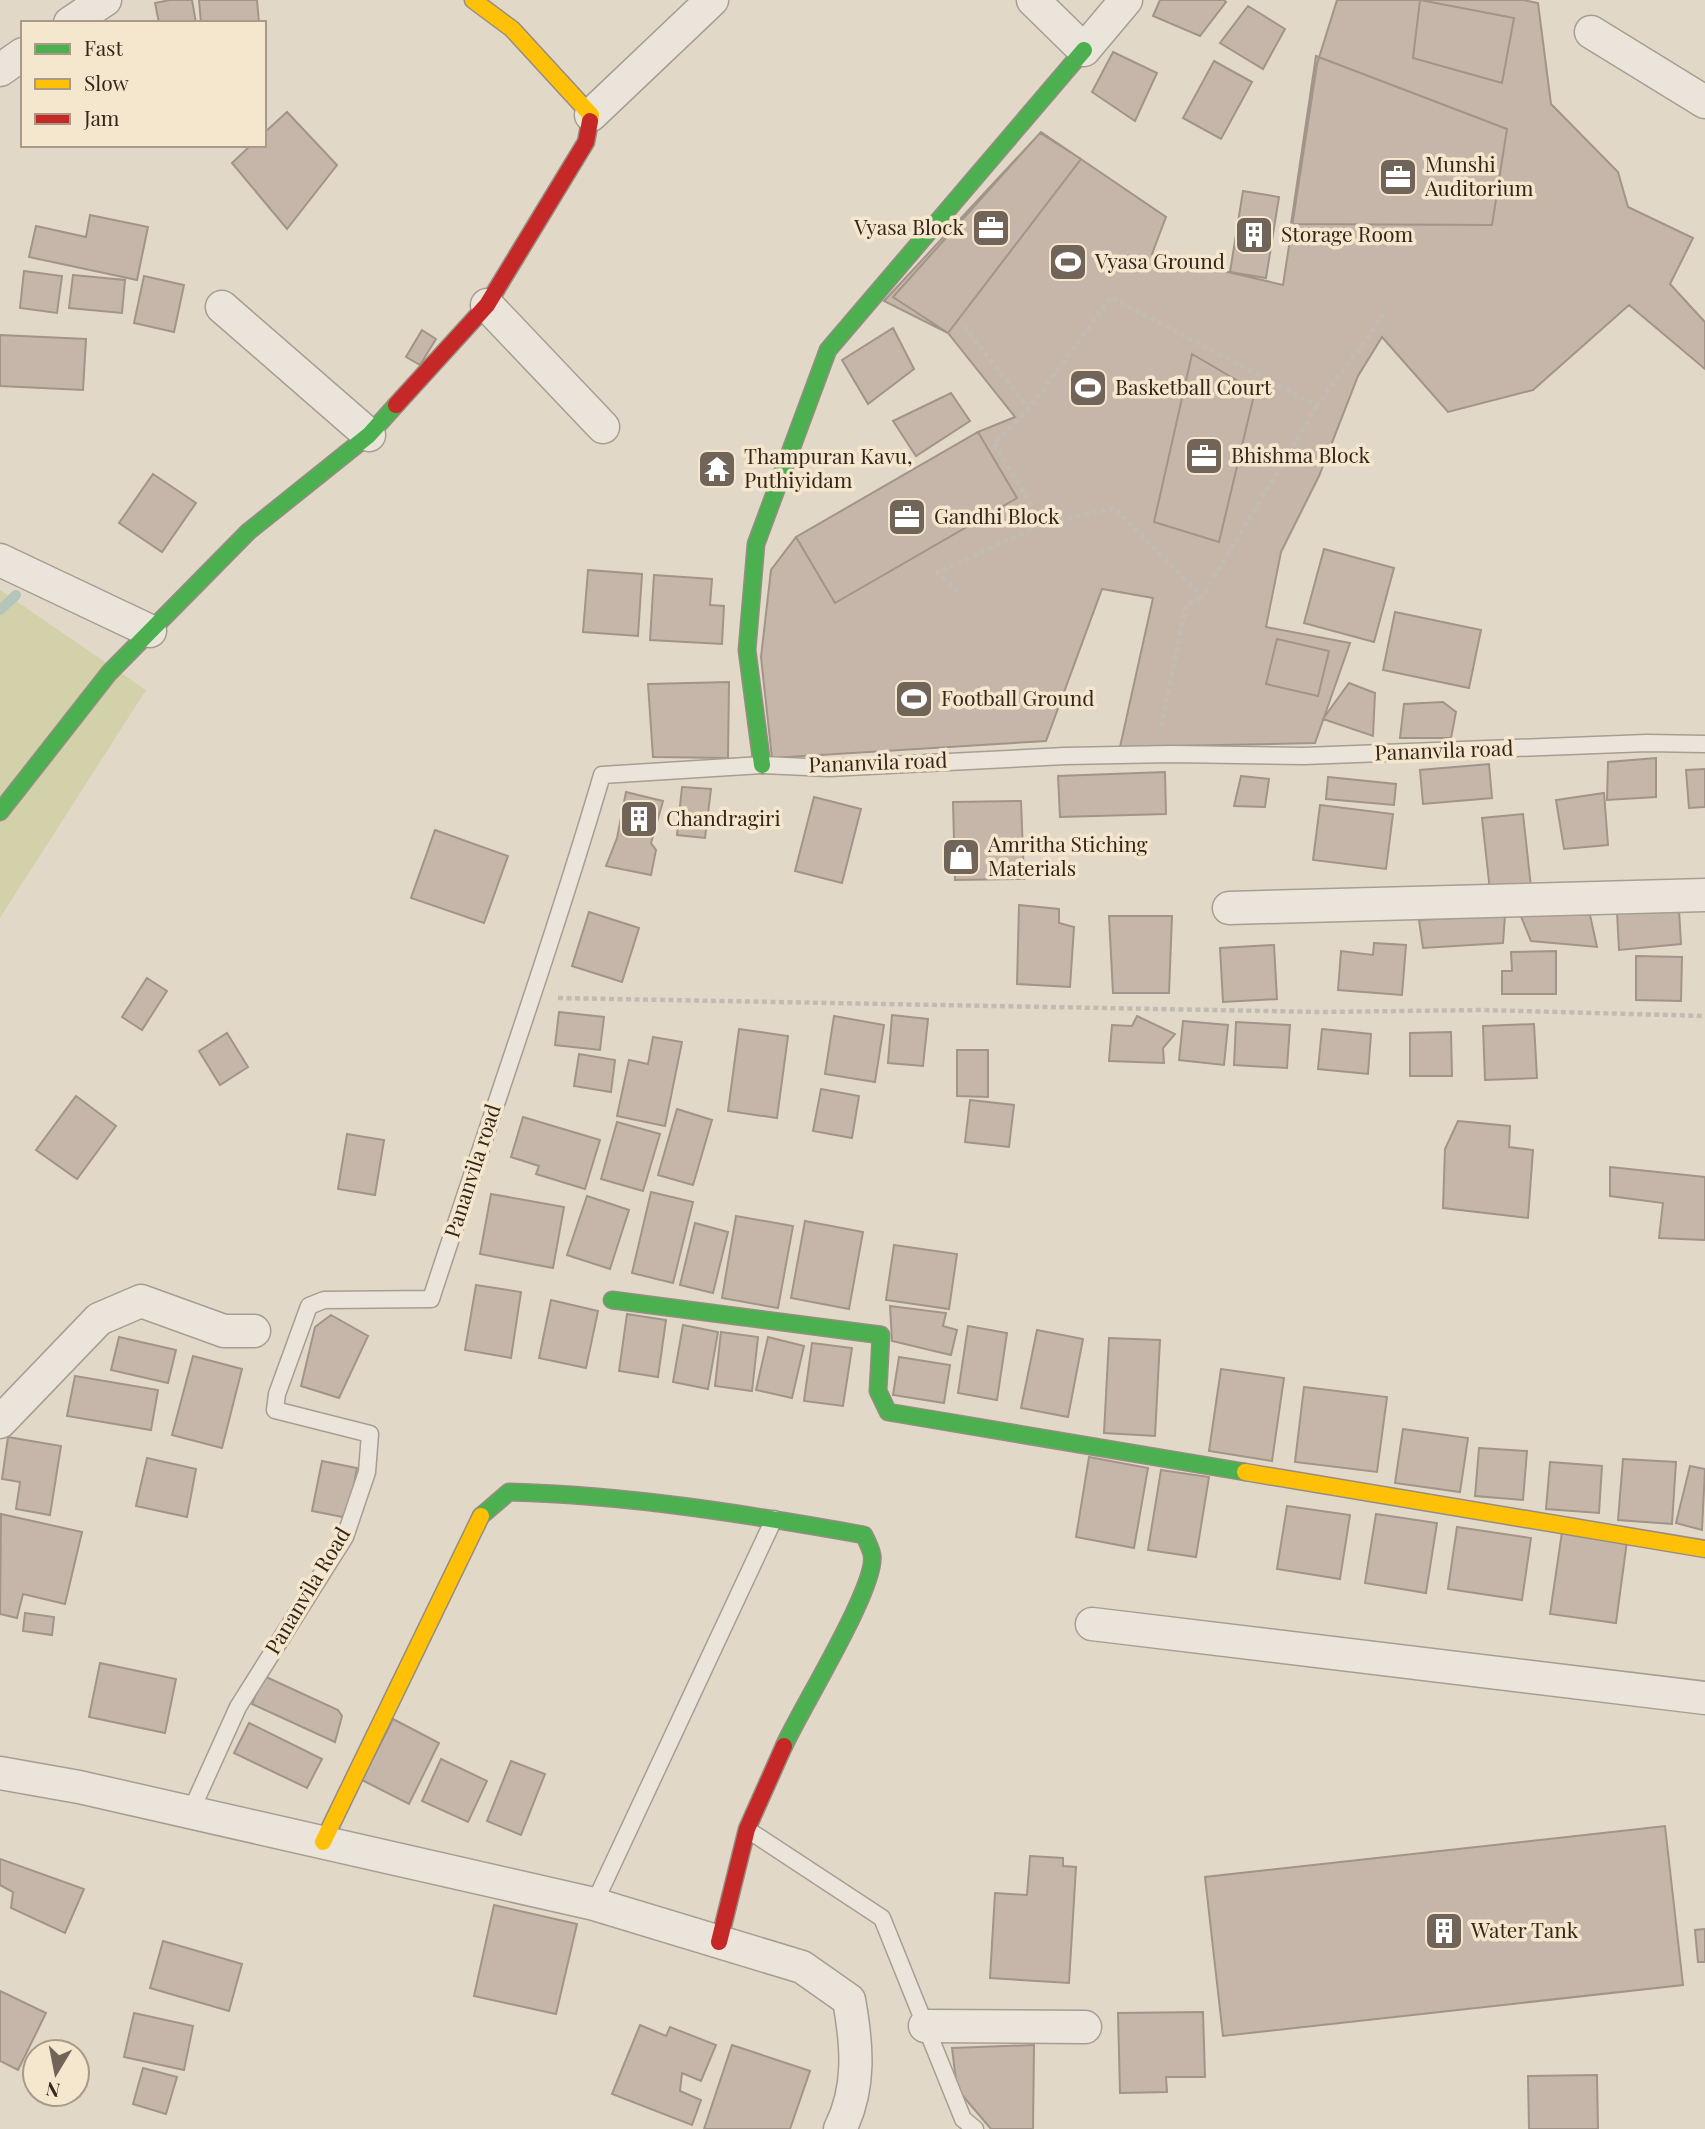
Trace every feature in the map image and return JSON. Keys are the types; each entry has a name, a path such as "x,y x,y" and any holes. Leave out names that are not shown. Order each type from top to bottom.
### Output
{"street":[{"path":"73,21 105,0"},
{"path":"473,0 512,29 591,115"},
{"path":"0,812 109,673 248,532 369,435 487,305 586,142 591,115 712,0"},
{"path":"1033,0 1084,50"},
{"path":"762,765 747,650 756,544 828,350 1126,0"},
{"path":"1591,32 1705,102"},
{"path":"0,70 21,55"},
{"path":"487,305 603,427"},
{"path":"222,307 369,435"},
{"path":"0,559 150,631"},
{"path":"1229,908 1705,895"},
{"path":"612,1300 881,1335 878,1391 888,1412 1705,1549"},
{"path":"0,1422 99,1319 141,1301 224,1331 254,1331"},
{"path":"323,1842 481,1516 509,1492 565,1494 736,1511 864,1535 873,1557 859,1605 798,1714 747,1829 719,1942"},
{"path":"1092,1624 1705,1698"},
{"path":"0,1773 191,1811 594,1904 802,1967 849,2000 857,2048 851,2108 840,2129"},
{"path":"925,2026 1086,2027"}],"lane":[{"name":"Pananvila road","path":"432,1299 486,1125 533,998 602,775 762,765 829,768 962,760 1156,754 1304,755 1647,743 1705,744"},
{"name":"Pananvila Road","path":"191,1811 238,1707 345,1537 367,1472 370,1434 275,1410 277,1394 309,1307 324,1300 432,1299"},
{"path":"594,1904 774,1518"},
{"path":"747,1829 882,1918 963,2119 975,2129"}],"path":[{"path":"1043,524 995,443 1029,409 1111,297 1317,406"},
{"path":"1156,754 1186,605 1202,597 1317,406 1385,313"},
{"path":"964,326 1029,409"},
{"path":"958,592 937,572 1043,524 1115,508 1202,597"},
{"path":"533,998 1321,1012 1484,1010 1705,1016"}],"shaded area":[{"path":"0,590 146,690 0,918"}],"building":[{"path":"192,0 196,21 159,21 155,3"},
{"path":"199,0 257,0 259,21 201,21"},
{"path":"1160,0 1226,2 1200,36 1153,16"},
{"path":"1337,0 1523,0 1538,3 1551,104 1618,172 1628,207 1693,238 1670,284 1705,322 1705,369 1629,305 1533,390 1448,412 1382,337 1358,376 1319,476 1281,552 1266,627 1350,643 1315,743 1120,747 1153,598 1102,589 1046,741 772,758 761,657 771,570 796,537 978,432 1015,417 948,333 884,301 1041,132 1166,217 1152,254 1283,285 1317,64"},
{"path":"1420,0 1514,18 1502,83 1413,58"},
{"path":"1248,6 1285,29 1263,69 1220,43"},
{"path":"1113,52 1157,73 1135,121 1092,92"},
{"name":"Munshi Auditorium","path":"1316,56 1507,129 1492,225 1291,224"},
{"path":"1214,61 1252,82 1221,139 1183,118"},
{"path":"287,112 337,165 287,229 232,163 249,147 266,147 266,131"},
{"name":"Vyasa Block","path":"1040,133 1081,159 948,333 893,297"},
{"name":"Storage Room","path":"1243,191 1279,197 1266,278 1230,272"},
{"path":"90,215 148,227 137,280 29,257 36,226 86,237"},
{"path":"24,271 62,276 57,313 20,308"},
{"path":"73,275 125,280 122,313 69,308"},
{"path":"144,276 184,285 174,332 134,323"},
{"path":"893,328 914,369 868,404 842,360"},
{"path":"422,330 436,339 420,365 406,357"},
{"path":"0,335 86,339 83,390 0,386"},
{"name":"Bhishma Block","path":"1192,354 1255,391 1219,542 1154,522"},
{"path":"951,393 970,421 916,456 893,421"},
{"name":"Gandhi Block","path":"978,432 1017,498 835,603 796,537"},
{"path":"153,474 196,503 162,552 119,523"},
{"path":"1324,549 1394,568 1374,642 1304,623"},
{"path":"588,570 642,574 638,636 583,632"},
{"path":"654,575 712,579 710,605 724,606 722,644 650,640"},
{"path":"1395,612 1481,630 1469,688 1383,670"},
{"path":"1277,639 1329,651 1318,696 1266,684"},
{"path":"729,682 728,758 653,757 648,684"},
{"path":"1349,683 1375,693 1373,736 1323,719"},
{"path":"1443,702 1456,712 1451,738 1400,738 1404,704"},
{"path":"1656,758 1656,797 1607,800 1608,762"},
{"path":"1489,764 1492,798 1423,804 1420,770"},
{"path":"1705,769 1705,807 1689,808 1686,770"},
{"path":"1165,772 1166,814 1060,817 1058,776"},
{"path":"1241,776 1269,779 1265,807 1234,806"},
{"path":"1328,777 1396,784 1394,805 1326,799"},
{"path":"682,787 711,789 705,838 677,835"},
{"name":"Chandragiri","path":"626,792 663,801 651,843 656,850 651,875 606,866 617,838"},
{"path":"1604,793 1608,845 1564,849 1556,800"},
{"path":"814,797 861,809 842,883 795,871"},
{"path":"1021,801 1024,879 955,880 953,802"},
{"path":"1320,805 1393,814 1386,869 1313,860"},
{"path":"1523,814 1531,887 1490,891 1482,818"},
{"path":"435,830 508,856 484,923 411,898"},
{"path":"1019,905 1059,909 1059,923 1074,927 1070,987 1017,984"},
{"path":"1679,910 1681,944 1619,950 1617,912"},
{"path":"589,912 639,928 622,982 572,966"},
{"path":"1520,914 1590,915 1597,947 1531,941"},
{"path":"1505,915 1503,943 1423,948 1419,920"},
{"path":"1109,916 1172,916 1169,993 1113,993"},
{"path":"1374,943 1406,945 1402,995 1338,990 1341,951 1373,955"},
{"path":"1274,945 1277,999 1223,1002 1220,948"},
{"path":"1556,951 1556,994 1502,994 1502,971 1512,971 1511,952"},
{"path":"1636,956 1682,957 1681,1001 1636,1000"},
{"path":"147,978 167,991 142,1030 122,1017"},
{"path":"559,1012 604,1017 600,1050 555,1045"},
{"path":"892,1015 928,1019 923,1066 888,1063"},
{"path":"834,1016 884,1025 875,1082 825,1074"},
{"path":"1137,1016 1175,1034 1163,1048 1164,1063 1109,1061 1112,1025 1132,1026"},
{"path":"1183,1021 1228,1025 1224,1065 1179,1060"},
{"path":"1236,1022 1290,1025 1287,1068 1234,1065"},
{"path":"1534,1024 1537,1078 1485,1080 1483,1026"},
{"path":"739,1029 788,1036 777,1118 728,1111"},
{"path":"1322,1029 1371,1034 1368,1074 1318,1069"},
{"path":"1451,1032 1452,1076 1410,1076 1410,1033"},
{"path":"227,1033 248,1067 220,1085 199,1051"},
{"path":"653,1037 682,1042 665,1126 617,1116 629,1060 648,1064"},
{"path":"957,1050 988,1050 988,1097 957,1096"},
{"path":"579,1054 615,1060 611,1092 574,1086"},
{"path":"821,1089 859,1096 852,1138 813,1131"},
{"path":"76,1096 116,1126 77,1179 36,1150"},
{"path":"970,1100 1014,1105 1009,1147 965,1142"},
{"path":"677,1109 712,1120 693,1185 658,1175"},
{"path":"523,1117 600,1140 585,1189 536,1174 539,1166 511,1157"},
{"path":"1458,1121 1510,1126 1509,1147 1533,1150 1528,1218 1443,1208 1445,1149"},
{"path":"617,1122 660,1134 643,1191 601,1179"},
{"path":"347,1134 384,1140 375,1195 338,1189"},
{"path":"1610,1167 1705,1177 1705,1240 1659,1238 1663,1203 1610,1196"},
{"path":"651,1192 693,1202 673,1283 632,1273"},
{"path":"491,1194 564,1207 553,1268 480,1254"},
{"path":"587,1196 629,1210 610,1269 567,1255"},
{"path":"736,1216 793,1226 778,1308 722,1298"},
{"path":"805,1221 863,1232 849,1309 791,1298"},
{"path":"695,1223 728,1232 713,1293 680,1285"},
{"path":"894,1245 957,1254 949,1309 886,1300"},
{"path":"476,1285 521,1292 511,1358 465,1350"},
{"path":"551,1300 598,1311 586,1368 539,1358"},
{"path":"890,1306 946,1313 943,1326 957,1330 951,1355 892,1341"},
{"path":"627,1314 666,1320 658,1377 619,1371"},
{"path":"331,1315 368,1336 339,1398 301,1386 315,1327"},
{"path":"683,1325 718,1332 708,1389 673,1382"},
{"path":"968,1326 1007,1333 997,1400 958,1393"},
{"path":"1037,1330 1083,1339 1068,1417 1021,1408"},
{"path":"721,1332 758,1337 752,1391 715,1386"},
{"path":"119,1337 176,1350 168,1383 111,1370"},
{"path":"768,1337 804,1346 792,1398 756,1390"},
{"path":"1109,1338 1160,1340 1155,1436 1104,1433"},
{"path":"812,1343 852,1348 843,1406 804,1401"},
{"path":"193,1356 242,1369 222,1448 172,1435"},
{"path":"899,1357 950,1365 944,1403 893,1395"},
{"path":"1221,1369 1284,1378 1272,1461 1209,1451"},
{"path":"75,1376 158,1390 151,1430 67,1416"},
{"path":"1304,1387 1387,1397 1377,1472 1295,1462"},
{"path":"1403,1429 1468,1438 1460,1492 1395,1483"},
{"path":"8,1437 61,1446 50,1515 16,1509 20,1482 2,1479"},
{"path":"1479,1448 1527,1451 1523,1500 1475,1496"},
{"path":"1089,1457 1148,1468 1134,1548 1076,1537"},
{"path":"147,1458 196,1469 187,1517 136,1506"},
{"path":"1623,1459 1676,1462 1672,1524 1618,1520"},
{"path":"322,1461 357,1468 348,1518 312,1511"},
{"path":"1550,1462 1602,1466 1599,1513 1546,1509"},
{"path":"1690,1466 1705,1469 1702,1530 1676,1523"},
{"path":"1161,1470 1209,1477 1196,1557 1148,1550"},
{"path":"1287,1506 1350,1515 1340,1579 1277,1569"},
{"path":"1,1514 82,1532 65,1604 23,1594 17,1618 0,1614"},
{"path":"1376,1514 1437,1523 1426,1593 1365,1583"},
{"path":"1457,1527 1531,1538 1522,1600 1448,1589"},
{"path":"1562,1532 1627,1541 1616,1623 1550,1614"},
{"path":"25,1613 54,1617 52,1635 23,1631"},
{"path":"100,1663 176,1679 165,1733 89,1717"},
{"path":"264,1676 338,1710 342,1716 335,1742 252,1704"},
{"path":"393,1719 439,1743 409,1804 362,1780"},
{"path":"249,1723 322,1759 307,1788 234,1753"},
{"path":"441,1759 487,1781 468,1822 422,1801"},
{"path":"511,1761 545,1774 521,1835 487,1821"},
{"name":"Water Tank","path":"1665,1826 1683,1985 1223,2036 1205,1877"},
{"path":"1030,1856 1063,1858 1063,1866 1076,1867 1069,1983 990,1978 995,1893 1027,1895"},
{"path":"0,1859 84,1889 65,1933 11,1908 13,1892 0,1885"},
{"path":"494,1905 577,1924 556,2014 474,1996"},
{"path":"1705,1929 1705,1962 1698,1962 1695,1930"},
{"path":"163,1941 242,1964 229,2011 150,1988"},
{"path":"0,1991 46,2013 34,2038 21,2038 21,2064 18,2070 0,2061"},
{"path":"1203,2012 1205,2077 1166,2077 1167,2092 1120,2093 1118,2013"},
{"path":"134,2013 193,2026 184,2070 124,2057"},
{"path":"640,2025 666,2036 670,2027 716,2045 701,2081 682,2073 680,2091 701,2100 692,2125 612,2094"},
{"path":"732,2045 810,2071 790,2129 704,2129"},
{"path":"1034,2045 1033,2129 991,2129 957,2089 952,2048"},
{"path":"143,2068 177,2077 166,2114 133,2104"},
{"path":"1597,2075 1598,2129 1529,2129 1528,2076"}],"waterway":[{"path":"0,610 16,595"}],"traffic: fast":[{"path":"762,765 747,650 756,544 828,350 1084,50"},
{"path":"0,812 109,673 248,532 369,435 396,405"},
{"path":"612,1300 881,1335 878,1391 888,1412 1245,1472"},
{"path":"481,1516 509,1492 554,1494 687,1507 864,1535 872,1555 871,1570 863,1592 784,1746"}],"traffic: slow":[{"path":"473,0 512,29 591,115 590,121"},
{"path":"1245,1472 1705,1549"},
{"path":"323,1842 481,1516"}],"traffic: jam":[{"path":"396,405 487,305 586,142 590,121"},
{"path":"719,1942 747,1829 784,1746"}],"place":[{"name":"Munshi Auditorium","path":"1398,177"},
{"name":"Vyasa Block","path":"991,228"},
{"name":"Storage Room","path":"1254,235"},
{"name":"Vyasa Ground","path":"1068,262"},
{"name":"Basketball Court","path":"1088,388"},
{"name":"Bhishma Block","path":"1204,456"},
{"name":"Thampuran Kavu, Puthiyidam","path":"717,469"},
{"name":"Gandhi Block","path":"907,517"},
{"name":"Football Ground","path":"914,699"},
{"name":"Chandragiri","path":"639,819"},
{"name":"Amritha Stiching Materials","path":"961,857"},
{"name":"Water Tank","path":"1444,1931"}]}
